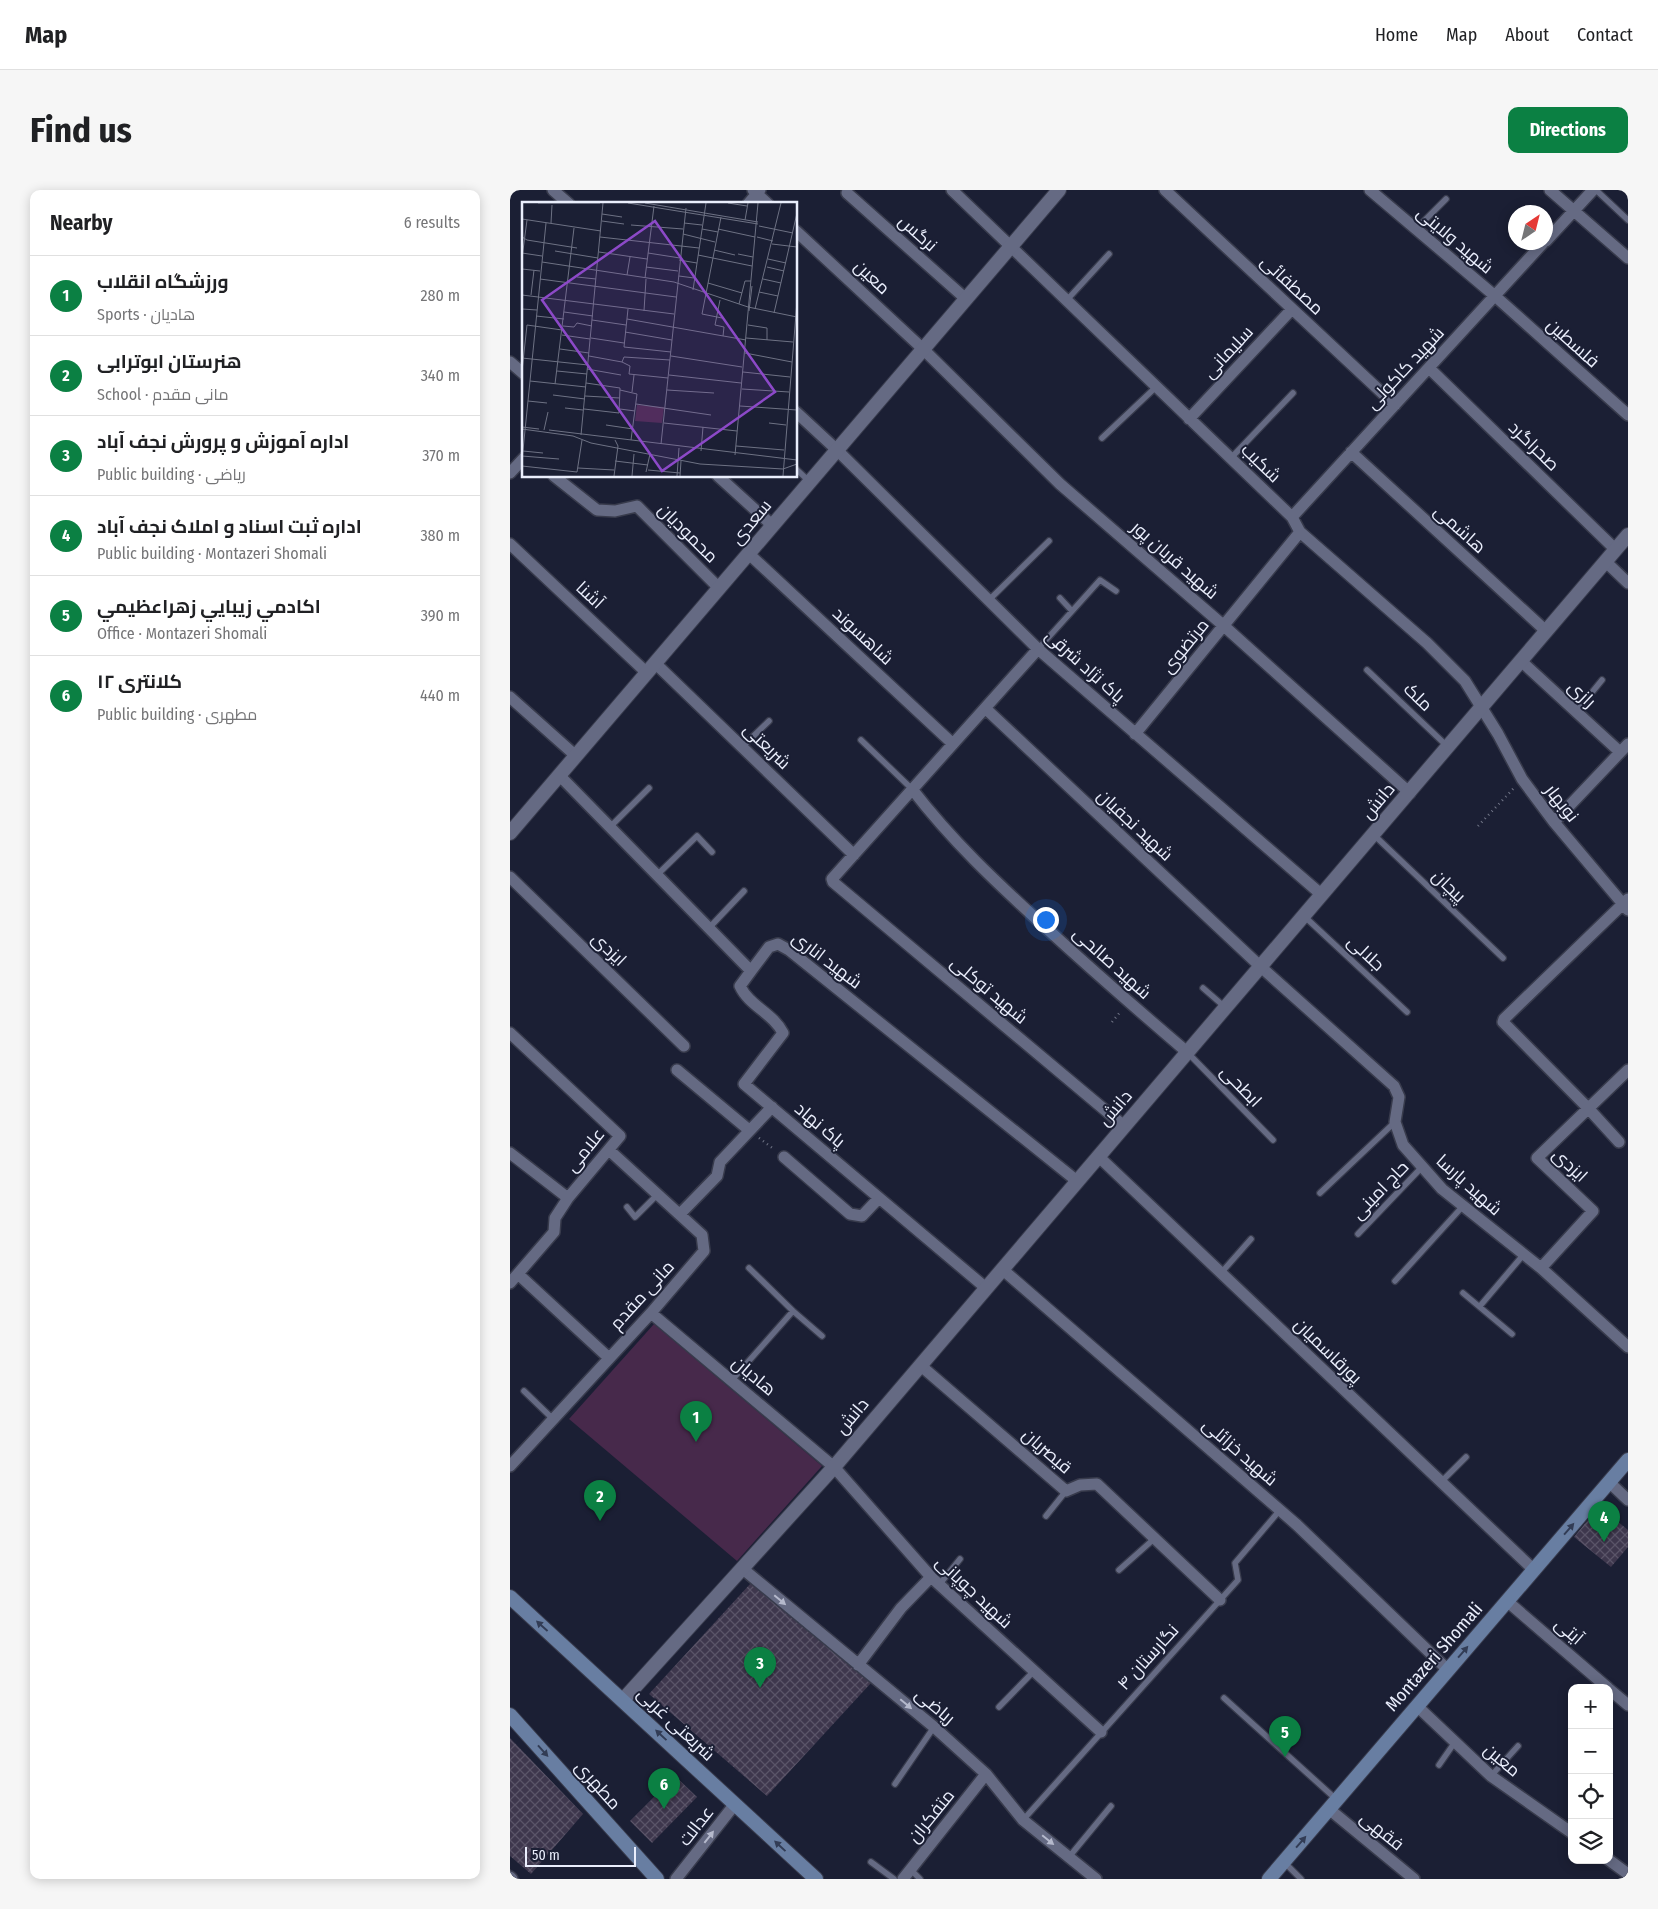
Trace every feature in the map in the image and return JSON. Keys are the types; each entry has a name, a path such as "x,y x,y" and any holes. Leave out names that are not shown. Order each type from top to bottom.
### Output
{"main road":[{"name":"Montazeri Shomali","path":"1269,1879 1628,1460"},
{"name":"شریعتی غربی","path":"510,1597 816,1879"},
{"name":"مطهری","path":"510,1715 657,1879"}],"street":[{"path":"553,190 567,202"},
{"path":"952,190 1010,247"},
{"name":"سعدی","path":"511,829 576,756 1059,190"},
{"name":"مصطفائی","path":"1165,190 1395,405"},
{"name":"شهید ولایتی","path":"1370,190 1495,296"},
{"path":"1550,190 1628,258"},
{"name":"شهید کاکولی","path":"1553,233 1594,190"},
{"path":"749,202 757,191 766,202"},
{"name":"نرگس","path":"847,193 966,299"},
{"name":"معین","path":"798,233 923,349"},
{"name":"شکیب","path":"1010,247 1292,517 1300,532 1427,642 1465,681 1482,708"},
{"name":"شهید کاکولی","path":"1292,517 1538,250"},
{"name":"فلسطین","path":"1495,296 1628,415"},
{"name":"سلیمانی","path":"1189,419 1292,309"},
{"name":"شهید قربان پور","path":"923,349 1060,484 1224,626 1410,793"},
{"path":"510,362 522,372"},
{"name":"صحراگرد","path":"1428,368 1615,549"},
{"name":"پاک نژاد شرقی","path":"798,414 1038,649 1322,896"},
{"name":"هاشمی","path":"1351,452 1546,631"},
{"path":"510,472 522,460"},
{"name":"محمودیان","path":"557,478 597,510 615,511 637,506 719,588"},
{"path":"720,478 773,526"},
{"name":"مرتضوی","path":"1135,734 1300,532"},
{"name":"دانش","path":"623,1700 834,1467 1628,535"},
{"name":"آشنا","path":"510,544 651,668"},
{"name":"شاهسوند","path":"749,554 953,744"},
{"path":"1605,561 1628,583"},
{"path":"854,855 1038,649"},
{"name":"رازی","path":"1521,661 1576,712 1624,748"},
{"name":"شریعتی","path":"651,668 742,746 854,855"},
{"path":"510,697 576,756"},
{"name":"شهید نجفیان","path":"985,708 1261,967"},
{"name":"نوبهار","path":"1482,708 1522,779 1554,822 1626,904"},
{"path":"1554,822 1624,748"},
{"path":"559,775 752,971"},
{"name":"شهید صالحی","path":"912,789 938,823 991,878 1108,984 1188,1052"},
{"name":"شهید توکلی","path":"854,855 832,879 833,882 1124,1126"},
{"name":"ایزدی","path":"510,877 684,1046"},
{"path":"1619,1142 1503,1022 1504,1018 1626,904"},
{"name":"شهید اناری","path":"752,971 769,947 778,944 788,950 1077,1181"},
{"path":"1261,967 1394,1086 1400,1097 1395,1122"},
{"name":"پاک نهاد","path":"752,971 740,986 744,995 778,1023 783,1032 744,1084 986,1288"},
{"name":"علامی","path":"510,1033 620,1136 568,1198 555,1218 554,1232 514,1278"},
{"path":"677,1070 749,1130"},
{"name":"ایزدی","path":"1541,1268 1593,1211 1536,1158 1628,1070"},
{"path":"680,1214 717,1176 720,1162 772,1108"},
{"name":"شهید پارسا","path":"1395,1122 1403,1145 1442,1189 1541,1268 1628,1347"},
{"name":"مانی مقدم","path":"512,1461 609,1358 704,1251 702,1235 609,1150"},
{"path":"510,1153 568,1198"},
{"name":"پورقاسمیان","path":"1098,1156 1534,1570"},
{"path":"784,1157 850,1214 862,1216 879,1198"},
{"name":"شهید خزائلی","path":"1002,1269 1280,1510 1448,1670"},
{"path":"514,1278 609,1358"},
{"name":"هادیان","path":"650,1313 834,1467"},
{"name":"قیصریان","path":"920,1365 1066,1491 1080,1484 1097,1484 1220,1600"},
{"name":"شهید چوپانی","path":"834,1467 935,1581 1100,1732"},
{"path":"1609,1482 1628,1500"},
{"name":"ریاضی","path":"743,1569 934,1727 986,1774 1023,1820 1096,1879"},
{"path":"858,1665 901,1608 935,1581"},
{"name":"آیتی","path":"1507,1601 1603,1684"},
{"name":"آیتی","path":"1613,1692 1628,1705"},
{"name":"معین","path":"1418,1706 1491,1776 1568,1830"},
{"name":"متفکران","path":"903,1879 986,1774"},
{"name":"عدالت","path":"676,1879 684,1874 735,1804"},
{"name":"فقهی","path":"1333,1805 1414,1879"},
{"path":"1613,1863 1628,1874"}],"lane":[{"path":"1594,190 1628,220"},
{"path":"1416,229 1446,199"},
{"path":"1066,301 1109,254"},
{"path":"1102,438 1156,386"},
{"path":"1231,458 1293,393"},
{"path":"798,472 810,482"},
{"path":"989,600 1049,541"},
{"path":"1038,649 1100,580 1116,591"},
{"path":"1060,598 1072,611"},
{"name":"ملک","path":"1367,670 1448,747"},
{"path":"1576,712 1602,680"},
{"path":"742,746 769,721"},
{"path":"861,740 912,789"},
{"path":"610,827 649,788"},
{"name":"پیچان","path":"1374,835 1503,958"},
{"path":"657,875 697,836 712,852"},
{"path":"709,928 744,891"},
{"name":"جلالی","path":"1304,916 1407,1012"},
{"path":"1203,988 1226,1008"},
{"name":"ابطحی","path":"1188,1052 1273,1140"},
{"path":"1320,1193 1395,1122"},
{"name":"حاج امینی","path":"1358,1234 1422,1167"},
{"path":"627,1207 635,1217 658,1194"},
{"path":"1396,1281 1463,1206"},
{"path":"1221,1273 1251,1239"},
{"path":"1480,1306 1524,1254"},
{"path":"749,1268 822,1336"},
{"path":"1463,1293 1512,1334"},
{"path":"732,1380 793,1311"},
{"path":"524,1391 553,1419"},
{"path":"1441,1482 1466,1457"},
{"path":"1046,1516 1066,1491"},
{"name":"نگارستان ۴","path":"1023,1820 1238,1580 1235,1563 1280,1510"},
{"path":"1119,1570 1154,1538"},
{"path":"935,1581 960,1559"},
{"path":"999,1708 1034,1671"},
{"path":"1224,1698 1333,1805"},
{"path":"894,1784 934,1727"},
{"path":"1438,1765 1455,1742"},
{"path":"1491,1776 1518,1746"},
{"path":"1069,1857 1111,1806"},
{"path":"871,1862 894,1879"},
{"path":"1284,1862 1301,1879"},
{"path":"910,1870 920,1879"}],"path":[{"path":"1478,826 1522,779"},
{"path":"749,1130 784,1157"}],"shaded area":[{"path":"654,1324 822,1466 737,1561 569,1419"}],"building":[{"path":"1599,1506 1628,1530 1628,1547 1611,1567 1574,1537"},
{"path":"751,1583 871,1683 767,1796 649,1694"},
{"path":"510,1738 583,1814 531,1874 510,1856"},
{"path":"675,1776 697,1797 652,1843 630,1821"}],"place":[{"name":"ورزشگاه انقلاب","path":"696,1442"},
{"name":"هنرستان ابوترابی","path":"600,1521"},
{"name":"اداره ثبت اسناد و املاک نجف آباد","path":"1604,1542"},
{"name":"اداره آموزش و پرورش نجف آباد","path":"760,1688"},
{"name":"اكادمي زيبايي زهراعظيمي","path":"1285,1757"},
{"name":"کلانتری ۱۲","path":"664,1809"}]}
